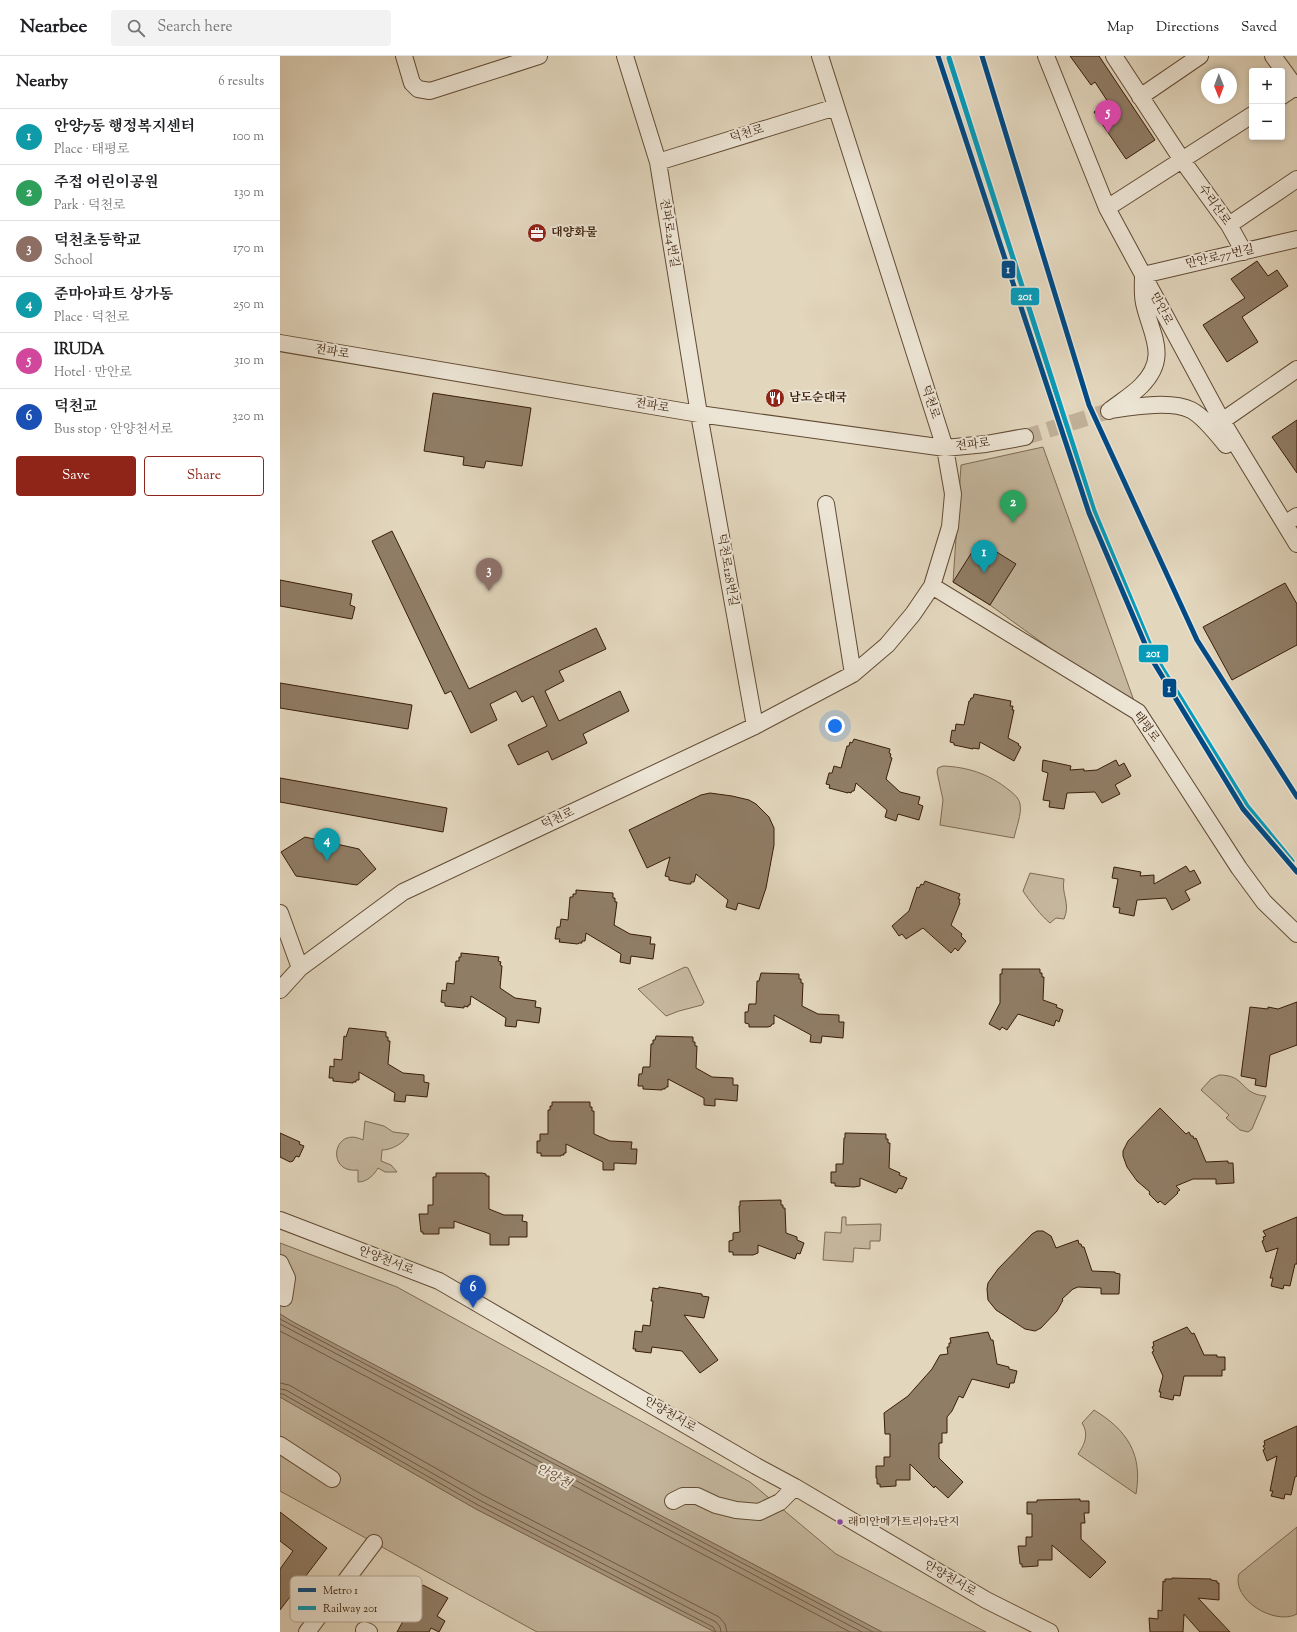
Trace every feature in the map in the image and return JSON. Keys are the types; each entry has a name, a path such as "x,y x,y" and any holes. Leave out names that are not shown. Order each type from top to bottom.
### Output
{"street":[{"path":"404,56 412,83 418,89 430,91 539,56"},
{"name":"전파로24번길","path":"625,56 658,162 699,414"},
{"name":"덕천로","path":"280,990 300,968 402,892 755,726 853,674 887,645 913,614 932,586 950,527 953,494 945,448 820,56"},
{"name":"수리산로","path":"1114,56 1182,160 1229,225 1244,252"},
{"path":"1140,97 1200,56"},
{"path":"1273,56 1297,87 1285,94"},
{"name":"만안로","path":"1052,58 1107,208 1222,421 1252,470 1291,520 1297,544"},
{"name":"덕천로","path":"658,162 836,107"},
{"path":"1107,208 1249,117"},
{"path":"1229,225 1297,179"},
{"name":"만안로77번길","path":"1143,275 1297,239"},
{"path":"1143,275 1144,302 1156,340 1157,359 1152,372 1141,386 1109,410 1144,405 1170,406 1190,410 1213,429 1234,456 1252,470"},
{"name":"전파로","path":"280,343 699,414 945,448 986,444 1025,437"},
{"path":"1222,421 1297,369"},
{"name":"덕천로128번길","path":"699,414 755,726"},
{"path":"826,504 853,674"},
{"name":"태평로","path":"932,586 1138,712 1239,868 1264,902 1297,934"},
{"path":"280,913 300,968"},
{"name":"안양천서로","path":"280,1220 439,1281 756,1466 796,1487 986,1600 1050,1632"},
{"path":"280,1263 287,1278 284,1298"},
{"path":"280,1445 332,1479"},
{"path":"673,1501 683,1496 697,1496 716,1505 736,1510 759,1512 780,1502 796,1487"},
{"path":"349,1576 374,1543"},
{"path":"307,1632 315,1622"}],"shaded area":[{"path":"1043,447 1138,712 990,605 953,582 961,465"},
{"path":"943,766 978,772 1001,784 1019,800 1020,817 1014,838 940,825 943,800 937,772 938,768"},
{"path":"1030,873 1064,879 1063,885 1067,908 1064,919 1056,918 1050,923 1028,899 1023,891"},
{"path":"685,967 688,968 704,1002 702,1005 666,1016 638,989"},
{"path":"1219,1075 1234,1078 1251,1092 1257,1095 1266,1096 1252,1129 1248,1132 1240,1130 1226,1118 1229,1115 1201,1090 1211,1079"},
{"path":"365,1121 384,1126 393,1132 409,1134 397,1145 390,1149 382,1150 381,1161 391,1165 397,1172 385,1172 378,1168 370,1178 358,1182 358,1170 348,1169 341,1165 337,1158 337,1151 340,1144 345,1139 353,1137 363,1140"},
{"path":"842,1217 846,1217 846,1225 881,1224 880,1241 870,1241 870,1249 854,1248 853,1262 823,1260 825,1232 841,1233"},
{"path":"280,1243 397,1287 639,1420 750,1482 836,1554 986,1632 882,1632 293,1322 280,1314"},
{"path":"280,1397 476,1509 715,1632 537,1632 280,1491"},
{"path":"1094,1410 1115,1426 1130,1444 1137,1467 1138,1480 1136,1494 1078,1454 1083,1446 1086,1435 1082,1423"},
{"path":"1297,1527 1297,1614 1288,1617 1266,1613 1256,1608 1241,1592 1238,1583 1239,1574"}],"water":[{"name":"안양천","path":"280,1314 882,1632 715,1632 476,1509 280,1397"}],"building":[{"path":"1070,56 1099,56 1155,140 1126,159 1094,112 1108,102 1095,82 1091,85"},
{"path":"1257,261 1268,276 1277,270 1288,286 1242,317 1258,342 1227,362 1203,325 1245,298 1231,279"},
{"path":"433,393 531,408 522,466 486,461 484,468 463,465 464,457 424,451"},
{"path":"1297,420 1297,473 1272,437"},
{"path":"392,531 469,689 596,628 606,649 559,671 564,681 545,691 559,721 620,691 629,711 583,734 587,743 552,760 548,751 518,765 508,745 547,726 533,696 522,702 516,691 490,704 497,720 471,733 451,691 445,694 372,541"},
{"path":"979,541 1016,564 990,605 953,582"},
{"path":"280,580 352,594 350,605 355,607 352,619 280,606"},
{"path":"1285,583 1297,604 1297,645 1232,680 1203,627"},
{"path":"280,683 412,705 408,729 280,708"},
{"path":"974,694 1011,701 1010,706 1013,706 1012,710 1014,710 1008,738 1019,744 1018,745 1021,747 1014,761 980,742 979,749 973,749 954,745 954,743 950,742 952,730 955,731 956,724 964,725 969,701 973,698"},
{"path":"854,739 890,749 889,753 891,754 890,757 892,758 886,779 900,792 920,797 918,804 923,806 919,820 898,814 896,821 885,817 887,810 856,783 854,791 851,793 829,788 830,785 826,784 829,773 832,773 834,766 841,768 847,746 849,746 850,742 852,743"},
{"path":"1043,760 1071,766 1070,770 1084,769 1084,771 1097,770 1116,760 1119,766 1124,763 1131,776 1115,785 1120,794 1102,803 1095,792 1067,793 1064,809 1049,807 1050,801 1043,800 1048,773 1042,771"},
{"path":"280,778 447,808 443,832 280,802"},
{"path":"710,793 749,800 756,804 769,817 774,828 774,845 766,888 759,909 738,903 736,910 726,907 728,900 696,874 694,882 691,882 691,884 669,880 669,877 665,876 670,857 647,868 629,830 701,795"},
{"path":"305,837 359,849 376,869 357,885 296,876 281,852"},
{"path":"1186,866 1190,872 1194,870 1201,883 1185,891 1190,900 1172,910 1166,898 1137,900 1134,916 1119,913 1120,908 1113,907 1118,879 1112,878 1114,867 1141,872 1140,876 1154,875 1154,884"},
{"path":"925,881 960,894 958,899 960,899 960,903 951,925 962,934 961,936 966,941 958,951 955,948 951,953 923,928 906,939 902,934 899,936 892,926 909,911 917,887 919,888 921,884 923,885"},
{"path":"576,890 613,893 613,898 615,898 615,902 617,902 614,925 630,934 651,937 650,944 655,944 653,959 631,956 630,964 620,962 621,954 586,933 585,941 578,944 559,942 560,939 555,939 557,927 560,927 561,919 568,920 570,897 573,897 573,894 576,894"},
{"path":"461,953 499,957 498,961 501,962 500,965 502,966 500,988 515,998 536,1001 535,1007 541,1008 539,1023 517,1020 516,1027 505,1026 506,1018 471,996 470,1005 468,1005 468,1007 445,1006 445,1003 441,1002 442,990 446,991 447,983 454,984 456,961 459,961"},
{"path":"1002,969 1040,969 1042,977 1044,977 1043,1000 1057,1005 1056,1007 1063,1010 1059,1022 1056,1020 1054,1026 1018,1014 1007,1030 1002,1027 1000,1030 989,1024 1000,1003 1000,974 1002,974"},
{"path":"761,973 799,974 799,979 801,979 801,983 803,983 802,1006 818,1014 839,1015 839,1022 844,1022 843,1038 822,1036 821,1043 810,1042 811,1035 774,1015 774,1024 771,1026 749,1027 749,1024 745,1023 745,1012 748,1012 749,1004 756,1004 757,981 759,981"},
{"path":"1297,1002 1297,1045 1270,1055 1266,1087 1255,1085 1256,1079 1241,1076 1250,1007 1268,1009 1268,1007 1278,1009"},
{"path":"349,1028 386,1032 386,1037 388,1037 388,1041 390,1041 388,1064 403,1073 424,1075 424,1082 429,1083 427,1097 406,1095 405,1102 394,1101 395,1093 359,1072 359,1080 356,1080 356,1082 353,1083 333,1081 333,1078 329,1078 330,1066 334,1067 334,1059 342,1060 344,1036 346,1037"},
{"path":"656,1036 693,1037 693,1042 695,1042 695,1046 697,1046 696,1068 712,1077 733,1078 733,1085 738,1085 737,1101 715,1099 715,1106 704,1105 704,1098 668,1079 668,1087 662,1090 643,1089 643,1086 638,1086 639,1074 642,1074 643,1067 650,1067 651,1044 653,1044 653,1040 655,1040"},
{"path":"552,1102 590,1102 590,1107 592,1107 592,1111 594,1111 594,1134 610,1141 632,1142 631,1149 637,1149 636,1164 614,1163 614,1170 603,1170 603,1162 566,1144 566,1153 564,1153 564,1155 541,1156 541,1153 537,1153 537,1141 540,1141 540,1134 548,1134 548,1110 550,1110 550,1106 552,1106"},
{"path":"1160,1108 1186,1134 1189,1132 1194,1139 1196,1138 1206,1162 1228,1161 1228,1163 1233,1163 1234,1183 1216,1184 1216,1179 1193,1179 1176,1186 1180,1190 1165,1205 1160,1201 1158,1203 1149,1194 1150,1192 1137,1181 1127,1167 1123,1156 1123,1151 1128,1141"},
{"path":"280,1133 300,1142 299,1144 304,1146 299,1157 296,1156 293,1161 290,1162 280,1157"},
{"path":"845,1133 886,1134 886,1139 888,1139 888,1143 890,1143 889,1168 900,1173 899,1175 907,1178 902,1189 899,1188 896,1193 860,1178 860,1186 835,1186 835,1183 831,1183 831,1172 836,1172 836,1164 843,1164"},
{"path":"436,1173 482,1173 489,1176 489,1209 504,1215 523,1215 522,1221 527,1222 527,1237 509,1237 509,1245 490,1245 490,1234 454,1221 454,1228 439,1228 439,1234 423,1234 423,1232 421,1232 419,1214 428,1214 428,1205 433,1205 433,1177 436,1177"},
{"path":"781,1200 781,1205 785,1208 786,1233 797,1237 797,1240 804,1243 800,1254 797,1253 795,1259 758,1245 758,1253 753,1255 733,1255 733,1252 729,1252 729,1241 733,1240 733,1233 740,1232 740,1201"},
{"path":"1297,1217 1297,1264 1295,1264 1290,1286 1284,1285 1283,1289 1271,1286 1273,1278 1270,1278 1278,1248 1266,1252 1262,1241 1264,1240 1263,1237 1266,1236 1263,1231"},
{"path":"1037,1231 1043,1231 1051,1236 1056,1248 1078,1240 1079,1244 1084,1247 1092,1271 1115,1272 1120,1274 1119,1294 1101,1294 1101,1288 1078,1287 1073,1289 1062,1299 1063,1300 1057,1311 1041,1328 1035,1331 1025,1329 996,1310 988,1300 988,1283 998,1269 1032,1234"},
{"path":"659,1287 702,1294 702,1296 709,1297 704,1318 684,1315 718,1360 700,1373 682,1351 652,1347 651,1353 635,1351 636,1349 633,1349 635,1331 642,1332 643,1325 650,1326 653,1288 658,1289"},
{"path":"1187,1327 1192,1334 1194,1333 1204,1355 1217,1355 1217,1357 1225,1357 1225,1370 1222,1370 1222,1376 1184,1376 1180,1396 1174,1395 1173,1400 1160,1397 1161,1392 1159,1392 1163,1376 1152,1352 1154,1351 1152,1347 1154,1346 1153,1342"},
{"path":"988,1332 991,1340 993,1340 997,1364 1017,1371 1014,1383 1010,1383 1009,1388 972,1379 963,1398 959,1396 952,1411 947,1417 947,1433 942,1433 942,1443 939,1443 939,1458 963,1482 948,1498 935,1486 934,1488 910,1464 910,1480 896,1480 896,1486 880,1487 880,1484 877,1484 876,1466 884,1466 884,1457 890,1457 890,1434 885,1434 884,1413 908,1396 932,1369 940,1355 948,1354 947,1347 949,1347 949,1343 951,1343 950,1338"},
{"path":"1297,1426 1297,1476 1295,1477 1291,1495 1285,1494 1284,1499 1271,1496 1273,1491 1270,1491 1277,1456 1267,1461 1263,1450 1265,1449 1263,1446 1265,1445 1264,1441"},
{"path":"1080,1499 1080,1501 1089,1501 1089,1513 1084,1513 1085,1523 1081,1523 1081,1539 1106,1562 1090,1578 1052,1545 1052,1560 1038,1560 1038,1566 1022,1567 1022,1564 1020,1564 1018,1546 1026,1546 1026,1537 1032,1537 1032,1514 1027,1514 1027,1502 1037,1502 1037,1500"},
{"path":"280,1512 327,1548 306,1576 290,1576 290,1597 280,1610 280,1569 293,1551 280,1541"},
{"path":"1165,1579 1211,1579 1217,1581 1217,1583 1219,1583 1219,1600 1198,1598 1230,1632 1200,1632 1184,1614 1183,1632 1150,1632 1149,1618 1158,1619 1158,1610 1162,1611 1163,1581 1165,1582"},
{"path":"423,1585 448,1598 437,1616 445,1621 439,1632 431,1628 429,1632 397,1632 403,1622 422,1622"}],"tunnel":[{"path":"1025,437 1109,411"}],"metro line":[{"name":"1","path":"938,56 1089,513 1151,658 1243,809 1297,872"},
{"name":"1","path":"982,56 1089,405 1197,640 1297,797"}],"rail line":[{"name":"201","path":"949,58 1094,511 1154,655 1247,806 1292,861"}],"place":[{"name":"IRUDA","path":"1108,133"},
{"name":"대양화물","path":"537,233"},
{"name":"남도순대국","path":"775,398"},
{"name":"주접 어린이공원","path":"1013,523"},
{"name":"안양7동 행정복지센터","path":"984,573"},
{"name":"덕천초등학교","path":"489,591"},
{"name":"준마아파트 상가동","path":"327,861"},
{"name":"덕천교","path":"473,1308"},
{"name":"래미안메가트리아2단지","path":"840,1522"}]}
